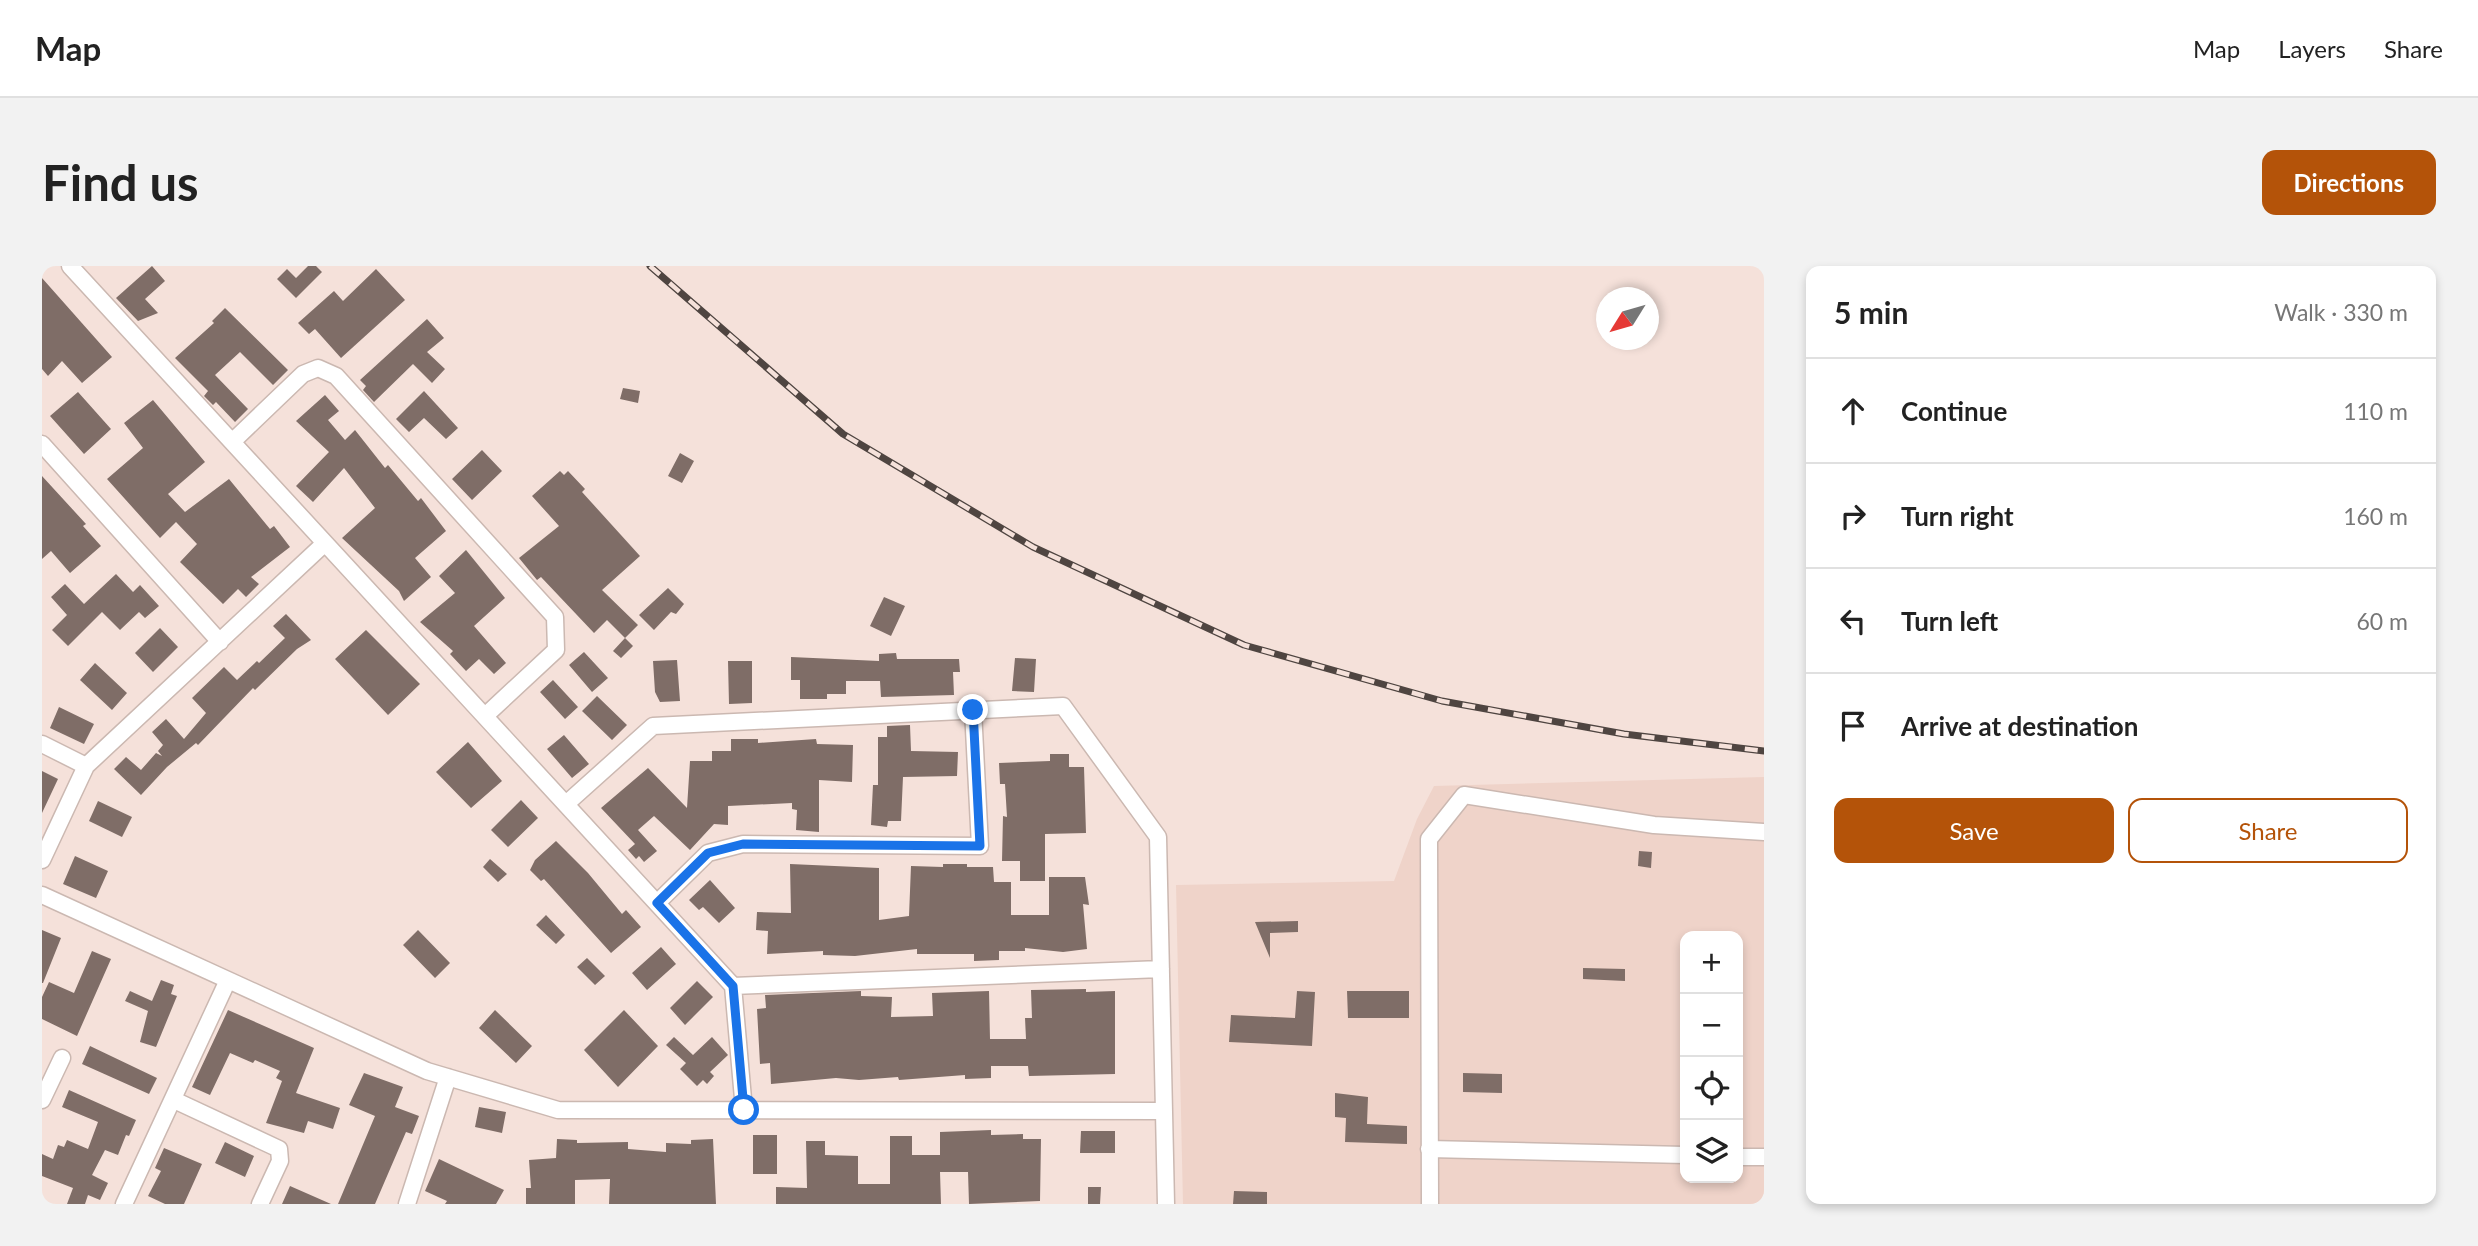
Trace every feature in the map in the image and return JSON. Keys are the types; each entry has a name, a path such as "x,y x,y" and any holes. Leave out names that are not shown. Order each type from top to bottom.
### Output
{"street":[{"path":"69,266 733,986 744,1110"},
{"path":"232,442 303,374 318,368 336,376 555,617 556,650 485,716"},
{"path":"42,444 220,642"},
{"path":"42,860 86,766 325,543"},
{"path":"566,804 653,726 1063,706 1158,837 1166,1204"},
{"path":"657,903 708,853 743,844 980,846 973,710"},
{"path":"42,744 86,766"},
{"path":"1430,1204 1429,839 1464,794 1654,825 1764,832"},
{"path":"42,895 427,1071 558,1110 1164,1111"},
{"path":"733,986 1161,970"},
{"path":"124,1204 228,980"},
{"path":"42,1100 62,1058"},
{"path":"407,1204 448,1077"},
{"path":"174,1100 279,1149 280,1161 260,1204"},
{"path":"1429,1149 1680,1155"},
{"path":"1743,1157 1764,1157"}],"shaded area":[{"path":"1764,777 1764,1204 1183,1204 1176,885 1394,881 1417,819 1434,786"}],"building":[{"path":"152,266 165,281 145,299 158,313 138,321 116,298"},
{"path":"308,266 316,266 322,272 296,298 277,279 287,269 296,278"},
{"path":"376,269 405,300 341,358 315,329 309,334 298,323 334,291 343,301"},
{"path":"42,278 112,357 82,383 62,361 48,376 42,369"},
{"path":"225,308 288,370 273,385 240,352 215,375 248,409 235,422 216,402 213,405 204,396 208,391 175,358 214,323 212,321"},
{"path":"427,319 444,338 427,352 445,369 432,383 413,364 374,402 363,390 366,386 360,380"},
{"path":"623,388 640,391 638,403 620,399"},
{"path":"424,391 458,428 446,439 424,418 409,432 396,419"},
{"path":"78,392 111,429 84,454 50,416"},
{"path":"325,395 339,411 328,420 345,440 355,430 385,468 388,465 418,501 421,498 446,531 415,558 431,577 404,601 399,591 342,538 375,508 344,468 313,502 296,486 329,452 296,421"},
{"path":"153,400 205,462 168,494 185,512 229,479 270,529 274,526 290,547 251,577 259,584 246,597 238,589 223,604 180,562 197,544 176,522 160,538 107,479 143,448 124,423"},
{"path":"482,450 502,471 472,500 452,479"},
{"path":"680,453 694,461 682,483 668,476"},
{"path":"560,471 564,475 568,471 585,489 582,492 640,556 602,590 638,625 625,638 607,620 594,633 541,577 537,580 519,558 559,526 532,496"},
{"path":"42,476 86,524 83,526 101,546 70,573 51,551 42,559"},
{"path":"466,550 505,598 474,626 506,663 494,674 479,659 466,671 450,654 453,651 420,622 455,593 439,576"},
{"path":"116,574 133,592 140,585 159,606 145,618 139,612 120,630 102,612 68,646 52,630 67,615 51,597 65,584 84,604"},
{"path":"668,588 684,604 676,614 671,612 654,630 639,615"},
{"path":"884,597 905,606 891,636 870,626"},
{"path":"286,614 311,640 297,649 255,690 253,688 198,745 196,743 167,767 141,795 114,769 126,757 141,770 156,753 162,756 158,751 163,745 152,732 166,719 184,739 206,713 192,698 224,667 237,680 257,661 259,663 285,638 273,626"},
{"path":"160,628 178,647 153,672 135,653"},
{"path":"366,630 420,684 388,715 335,659"},
{"path":"625,638 633,646 621,658 613,651"},
{"path":"584,652 608,678 592,692 569,665"},
{"path":"896,653 897,659 959,659 960,672 953,672 954,695 881,697 880,681 846,681 846,694 827,694 827,699 800,699 800,680 791,680 791,657 879,661 879,654"},
{"path":"1015,658 1036,659 1034,692 1012,691"},
{"path":"677,660 680,701 660,702 655,692 653,661"},
{"path":"728,661 752,661 752,703 729,704"},
{"path":"95,663 127,693 112,710 80,680"},
{"path":"553,680 578,707 565,719 540,692"},
{"path":"597,696 627,725 612,740 582,711"},
{"path":"59,707 94,724 84,744 50,728"},
{"path":"910,725 911,751 958,752 957,776 903,777 901,821 888,821 887,827 871,825 873,785 878,785 878,737 887,737 887,726"},
{"path":"564,735 589,764 572,778 547,749"},
{"path":"731,739 758,739 758,743 816,739 817,744 853,745 852,782 819,780 819,832 796,830 797,810 792,809 792,803 728,806 728,825 714,824 690,850 654,816 638,830 657,851 644,862 639,856 636,859 628,850 635,844 601,808 648,768 687,808 690,761 712,761 712,751 731,751"},
{"path":"468,742 502,781 471,808 436,772"},
{"path":"1050,754 1069,754 1069,767 1084,767 1086,833 1045,834 1045,881 1020,881 1020,861 1002,861 1003,816 1007,817 1005,784 1000,784 999,763 1050,761"},
{"path":"42,771 58,779 42,813"},
{"path":"521,800 538,818 508,847 491,830"},
{"path":"98,801 132,817 122,837 89,821"},
{"path":"556,841 588,873 622,914 626,910 641,927 611,953 544,879 541,881 530,870 535,860"},
{"path":"1639,851 1652,852 1651,868 1638,866"},
{"path":"75,856 108,871 96,898 63,884"},
{"path":"490,859 507,874 498,882 483,867"},
{"path":"790,864 879,868 879,920 909,916 911,866 943,867 943,864 967,864 967,867 993,867 994,882 1011,882 1011,915 1049,915 1049,877 1085,877 1089,905 1083,904 1087,949 1063,952 1025,948 1025,951 999,951 999,960 974,961 974,954 917,954 917,949 855,956 823,955 823,951 767,954 768,931 756,930 757,912 791,913"},
{"path":"710,880 735,908 719,923 703,907 699,910 689,900"},
{"path":"546,915 565,935 556,944 536,925"},
{"path":"1298,921 1298,932 1270,933 1270,958 1255,922"},
{"path":"42,930 61,938 43,983 42,983"},
{"path":"418,930 450,963 435,978 403,945"},
{"path":"661,947 676,964 647,990 632,973"},
{"path":"92,951 111,959 77,1036 42,1019 42,997 49,982 74,993"},
{"path":"587,958 605,976 595,985 577,967"},
{"path":"1583,968 1625,969 1625,981 1583,979"},
{"path":"161,980 174,985 171,994 177,996 156,1047 140,1042 148,1011 125,1001 130,991 152,1001"},
{"path":"697,981 713,997 685,1025 670,1008"},
{"path":"1086,989 1086,992 1115,991 1115,1074 1029,1076 1028,1066 991,1066 991,1078 965,1079 965,1075 899,1080 898,1077 859,1080 836,1078 771,1084 770,1063 760,1064 757,1009 766,1008 765,995 861,991 861,996 892,997 891,1017 933,1016 932,993 989,991 990,1039 1026,1039 1025,1018 1032,1018 1031,990"},
{"path":"1297,991 1315,992 1312,1046 1229,1042 1231,1015 1295,1018"},
{"path":"1347,991 1409,991 1409,1018 1348,1018"},
{"path":"228,1010 314,1048 296,1093 340,1108 333,1129 308,1121 304,1133 266,1123 282,1081 276,1078 280,1071 255,1060 253,1063 230,1053 210,1095 192,1087"},
{"path":"495,1010 532,1046 516,1063 479,1028"},
{"path":"624,1010 658,1046 618,1087 584,1050"},
{"path":"674,1037 693,1055 712,1037 728,1055 710,1072 714,1076 707,1084 703,1080 697,1086 680,1069 686,1063 666,1045"},
{"path":"90,1046 157,1078 149,1094 82,1064"},
{"path":"364,1073 403,1087 395,1107 419,1116 412,1134 406,1132 375,1204 338,1204 375,1116 349,1105"},
{"path":"1463,1073 1502,1074 1502,1093 1463,1092"},
{"path":"69,1090 136,1120 118,1155 105,1150 92,1175 108,1183 100,1200 88,1195 85,1204 67,1204 73,1188 42,1176 42,1154 53,1159 58,1145 64,1147 67,1140 88,1149 98,1122 62,1107"},
{"path":"1335,1093 1368,1097 1367,1124 1407,1126 1407,1144 1345,1142 1346,1118 1335,1117"},
{"path":"479,1107 506,1112 502,1133 475,1127"},
{"path":"991,1130 991,1135 1023,1134 1023,1139 1041,1139 1040,1201 969,1204 968,1172 940,1172 941,1204 776,1204 776,1187 807,1188 806,1141 825,1141 825,1155 858,1156 858,1184 890,1184 890,1136 912,1136 912,1155 940,1155 940,1132"},
{"path":"1081,1131 1115,1131 1115,1153 1080,1153"},
{"path":"753,1135 777,1135 777,1174 753,1174"},
{"path":"557,1139 577,1140 577,1143 628,1142 628,1149 666,1152 666,1143 691,1144 691,1140 713,1139 716,1204 609,1204 610,1179 575,1180 575,1204 526,1204 526,1188 531,1188 529,1160 556,1158"},
{"path":"225,1142 254,1156 245,1177 215,1163"},
{"path":"164,1148 202,1164 184,1204 165,1204 148,1196 161,1171 155,1168"},
{"path":"439,1159 504,1190 496,1204 445,1204 447,1201 425,1191"},
{"path":"290,1186 331,1204 282,1204"},
{"path":"1088,1187 1101,1187 1100,1204 1088,1204"},
{"path":"1234,1191 1267,1192 1267,1204 1233,1204"}],"railway":[{"path":"650,266 843,434 1033,547 1244,645 1442,701 1624,734 1764,751"}],"route":[{"path":"744,1110 733,986 657,903 708,853 743,844 980,846 973,710"}]}
